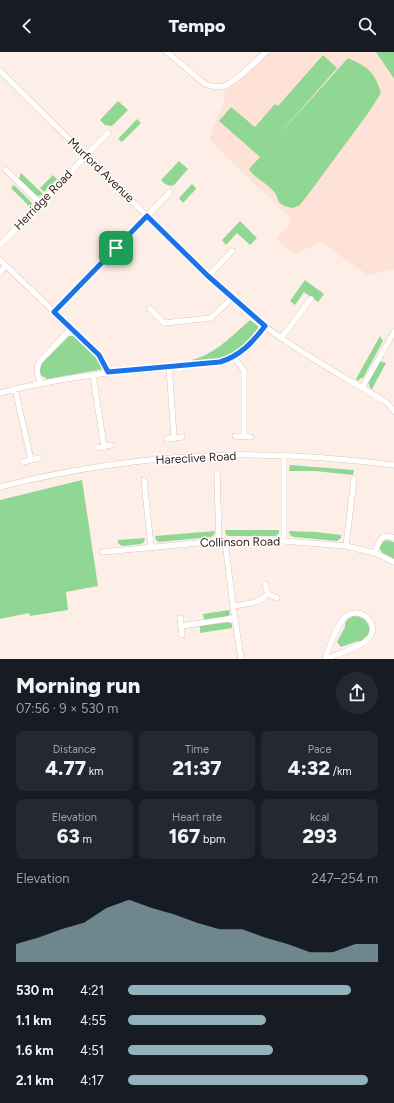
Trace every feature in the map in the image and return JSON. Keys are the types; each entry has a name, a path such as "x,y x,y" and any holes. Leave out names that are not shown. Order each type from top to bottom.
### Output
{"street":[{"path":"167,52 205,84 213,86 223,86 231,82 266,52"},
{"name":"Murford Avenue","path":"0,71 232,298 265,326 282,338 320,364 386,402 394,411"},
{"name":"Herridge Road","path":"0,245 108,133"},
{"path":"6,170 40,203"},
{"path":"54,312 170,192"},
{"path":"208,276 232,251"},
{"path":"0,260 99,355 108,372"},
{"path":"0,272 6,266"},
{"path":"150,309 164,323 211,318 232,298"},
{"path":"282,338 310,300"},
{"path":"0,393 40,383 108,372 220,362 234,357 253,342 265,326"},
{"path":"40,383 37,366 71,329"},
{"path":"362,388 394,332"},
{"path":"234,357 244,371 244,436"},
{"path":"169,366 174,438"},
{"path":"93,375 104,447"},
{"path":"15,389 32,460"},
{"path":"235,436 251,437"},
{"path":"167,439 182,437"},
{"path":"96,448 111,445"},
{"name":"Hareclive Road","path":"0,487 35,478 127,463 183,457 228,455 284,456 351,460 394,465"},
{"path":"284,456 284,541"},
{"path":"23,462 39,458"},
{"path":"218,473 222,541 241,659"},
{"path":"346,546 354,479"},
{"path":"144,480 151,548"},
{"path":"375,554 381,539 384,536 389,535 394,538"},
{"name":"Collinson Road","path":"103,552 222,541 284,541 346,546 375,554 394,562"},
{"path":"265,584 268,594 277,598"},
{"path":"232,606 255,603 262,600 268,594"},
{"path":"357,613 363,614 369,618 372,630 369,638 364,643 325,659 329,646 344,618 350,614 357,613"},
{"path":"180,618 182,635"},
{"path":"181,626 234,618"}],"shaded area":[{"path":"271,52 376,52 394,81 394,269 368,275 320,242 294,255 277,239 292,220 210,140 211,133 224,102 225,91"}],"green space":[{"path":"376,52 394,52 394,79"},
{"path":"323,55 337,68 274,140 348,58 361,64 373,75 381,93 369,112 300,205 293,208 287,207 280,203 276,194 269,186 255,176 249,169 260,157 219,121 231,107 255,127 275,104 278,106"},
{"path":"118,101 128,110 113,125 105,125 100,120"},
{"path":"137,119 141,123 122,142 118,139"},
{"path":"179,161 188,169 174,185 167,185 161,180"},
{"path":"21,173 43,194 40,196 36,195 19,179"},
{"path":"53,175 57,179 44,192 40,188"},
{"path":"192,184 196,189 183,203 179,198"},
{"path":"14,185 31,202 32,204 30,207 11,188"},
{"path":"240,221 257,238 250,245 237,233 226,245 222,240"},
{"path":"305,280 324,294 318,302 304,292 295,305 290,301"},
{"path":"250,320 258,326 257,331 253,339 242,347 223,358 192,362 192,360 216,349 223,344"},
{"path":"69,336 74,336 95,356 104,369 47,379 39,372 41,364"},
{"path":"380,336 383,341 363,378 358,381 356,379"},
{"path":"379,361 386,363 372,389 370,388 368,382"},
{"path":"290,465 354,470 353,475 315,471 289,471"},
{"path":"82,480 98,586 66,592 68,610 30,616 29,613 0,619 0,500"},
{"path":"225,530 279,530 279,533 276,536 229,536 226,535"},
{"path":"215,531 214,535 211,537 159,542 156,540 155,536"},
{"path":"289,531 341,535 341,538 337,541 294,537 290,535"},
{"path":"145,538 144,542 141,544 122,546 118,543 118,540"},
{"path":"386,540 394,542 394,559 384,554 380,549 382,543"},
{"path":"229,610 230,614 227,617 204,620 203,614"},
{"path":"354,616 367,622 369,628 368,636 361,642 358,641 341,647 337,642 345,627 345,623 348,619"},
{"path":"229,622 232,624 232,628 200,633 200,626"}],"route":[{"path":"147,216 208,276 265,326 253,342 228,360 108,372 99,355 54,312 116,248 147,216"}]}
